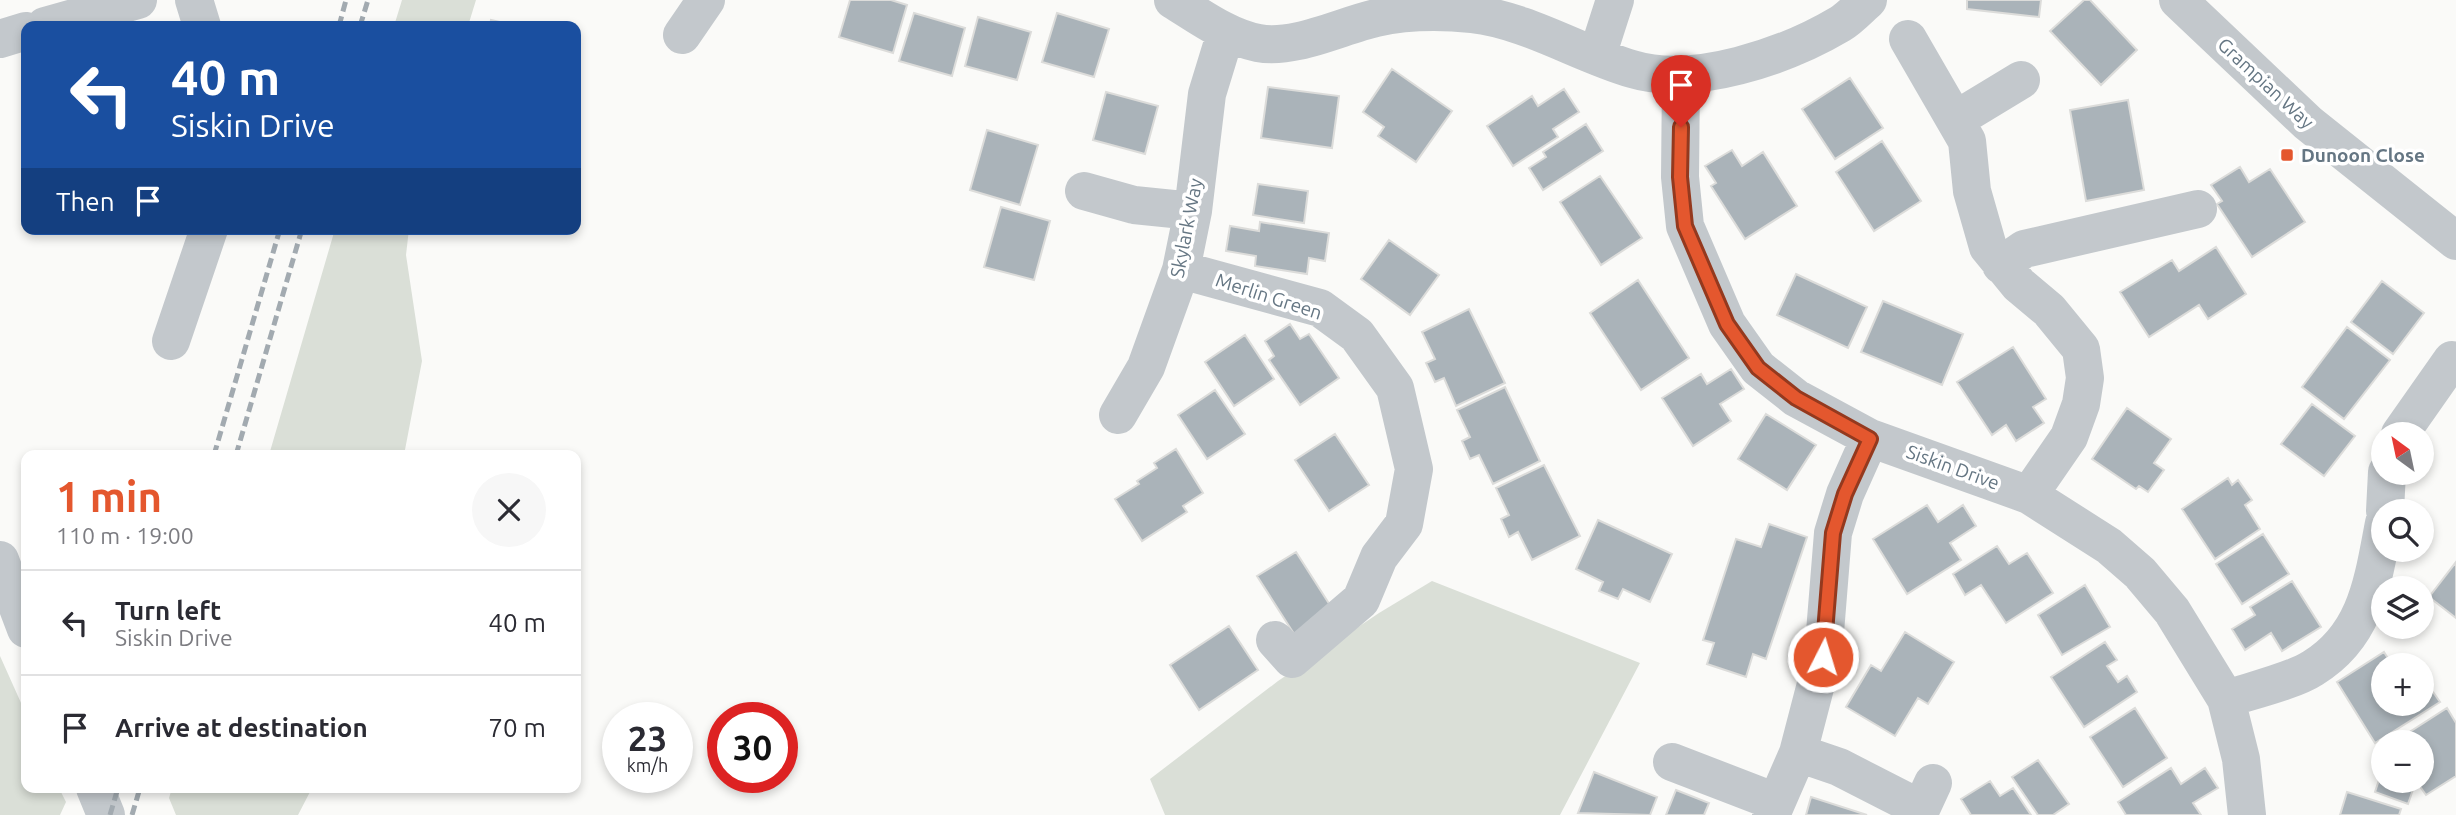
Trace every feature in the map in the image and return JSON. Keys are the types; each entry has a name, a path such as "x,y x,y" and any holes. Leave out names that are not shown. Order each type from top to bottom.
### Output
{"street":[{"path":"63,21 138,0"},
{"path":"194,0 200,21"},
{"path":"1172,0 1226,32 1258,43 1289,43 1378,18 1420,12 1474,14 1532,30 1634,70 1681,77 1769,58 1841,23 1868,0"},
{"path":"1597,56 1615,0"},
{"name":"Grampian Way","path":"2179,0 2308,123 2456,241"},
{"name":"Skylark Way","path":"1118,415 1146,367 1181,270 1193,211 1207,94 1226,32"},
{"path":"0,39 21,33"},
{"path":"1908,39 1968,141 1972,191 1988,247 2019,285 2068,330 2081,349 2085,378 2081,404 2069,437 2029,495"},
{"name":"Siskin Drive","path":"1681,77 1680,177 1685,226 1727,324 1758,368 1796,398 1870,439 2029,495 2109,546 2140,573 2172,611 2226,699 2241,760 2247,815"},
{"path":"1955,120 2021,80"},
{"path":"1084,191 1134,205 1193,211"},
{"path":"2001,265 2024,249 2198,209"},
{"path":"171,341 207,235"},
{"name":"Merlin Green","path":"1181,270 1320,308 1357,335 1395,388 1414,470 1404,524 1379,557 1361,600 1292,659 1275,640"},
{"path":"2408,422 2452,360"},
{"path":"1672,762 1774,808 1798,752 1823,657 1833,533 1845,494 1870,439"},
{"path":"0,560 21,616"},
{"path":"2226,699 2312,669 2339,647 2359,621 2377,562"},
{"path":"1798,752 1925,802"},
{"path":"96,793 106,815"}],"shaded area":[{"path":"402,0 476,0 470,21 396,21"},
{"path":"333,235 408,235 406,255 422,361 405,450 270,450"},
{"path":"1432,581 1640,663 1560,815 1165,815 1150,779 1278,681"},
{"path":"0,656 21,703 21,793 62,793 66,802 60,815 0,815"},
{"path":"170,793 309,793 298,815 176,815 169,798"}],"building":[{"path":"850,0 891,0 907,5 893,53 839,37"},
{"path":"1967,0 2041,0 2039,17 1967,9"},
{"path":"2084,0 2090,0 2137,50 2101,85 2050,31"},
{"path":"914,13 965,28 952,76 899,61"},
{"path":"1057,13 1109,29 1094,77 1042,62"},
{"path":"978,17 1031,32 1017,80 965,66"},
{"path":"1392,69 1452,111 1416,162 1378,136 1384,127 1363,112"},
{"path":"1850,78 1883,128 1835,159 1802,109"},
{"path":"1268,87 1339,96 1332,148 1261,138"},
{"path":"1564,89 1579,112 1553,129 1558,137 1513,166 1487,126 1532,96 1538,106"},
{"path":"1106,92 1158,106 1145,154 1093,140"},
{"path":"2128,100 2144,190 2086,201 2070,110"},
{"path":"1586,124 1603,151 1543,190 1529,168 1546,157 1543,152"},
{"path":"987,130 1038,145 1020,205 970,190"},
{"path":"1882,141 1921,201 1874,231 1836,172"},
{"path":"1732,150 1742,166 1763,152 1797,206 1745,239 1711,186 1716,183 1705,166"},
{"path":"2240,167 2249,182 2270,169 2305,222 2252,257 2217,204 2222,201 2211,185"},
{"path":"1600,176 1642,238 1601,265 1560,202"},
{"path":"1258,184 1308,191 1304,223 1253,215"},
{"path":"1001,207 1050,221 1034,280 984,267"},
{"path":"1260,222 1329,233 1325,261 1309,258 1307,274 1255,266 1256,256 1226,251 1230,226 1259,231"},
{"path":"1389,240 1439,275 1410,315 1361,279"},
{"path":"2216,247 2246,294 2208,319 2199,305 2149,337 2120,292 2172,260 2179,271"},
{"path":"1796,274 1867,307 1848,348 1777,315"},
{"path":"1638,280 1689,358 1641,390 1590,313"},
{"path":"2382,281 2424,313 2393,354 2351,322"},
{"path":"1883,301 1963,334 1942,385 1861,352"},
{"path":"1469,309 1505,383 1456,406 1444,378 1435,382 1426,363 1435,359 1422,332"},
{"path":"1290,324 1300,339 1309,334 1339,378 1300,405 1269,360 1274,356 1265,341"},
{"path":"2347,327 2390,360 2344,419 2302,387"},
{"path":"1245,335 1274,379 1234,406 1205,362"},
{"path":"2013,347 2046,399 2033,407 2044,423 2016,441 2006,425 1992,435 1957,382"},
{"path":"1731,369 1744,389 1720,404 1731,421 1693,446 1662,398 1701,374 1707,384"},
{"path":"1505,387 1540,461 1493,484 1479,455 1470,459 1462,441 1470,437 1457,410"},
{"path":"1215,390 1245,434 1207,459 1178,415"},
{"path":"2312,404 2355,436 2324,476 2281,444"},
{"path":"2127,408 2171,439 2154,463 2164,470 2148,492 2139,486 2136,489 2092,459"},
{"path":"1766,414 1816,445 1787,490 1738,459"},
{"path":"1335,434 1369,485 1329,511 1295,460"},
{"path":"1176,449 1203,493 1183,506 1187,512 1142,541 1115,499 1139,484 1137,481 1157,468 1154,463"},
{"path":"1544,465 1580,536 1532,560 1518,532 1509,537 1501,519 1509,515 1496,488"},
{"path":"2228,478 2232,485 2238,480 2252,500 2245,505 2260,529 2215,559 2182,509"},
{"path":"1927,505 1938,522 1963,505 1976,526 1950,543 1961,560 1907,594 1873,539"},
{"path":"1598,520 1672,554 1650,602 1623,589 1618,599 1599,591 1603,582 1576,569"},
{"path":"1769,524 1807,537 1766,659 1753,654 1746,677 1707,664 1714,643 1703,640 1736,539 1761,547"},
{"path":"2263,534 2289,574 2242,604 2216,564"},
{"path":"1997,546 2009,564 2027,553 2053,593 2006,623 1981,585 1965,595 1953,574"},
{"path":"1296,552 1335,613 1296,637 1257,576"},
{"path":"2456,562 2456,618 2434,601 2434,591"},
{"path":"2292,581 2321,627 2282,651 2271,633 2245,650 2232,629 2255,615 2250,607"},
{"path":"2085,585 2110,627 2062,655 2038,615"},
{"path":"1229,626 1258,670 1199,710 1170,665"},
{"path":"1905,632 1954,662 1928,704 1918,698 1895,736 1846,707 1871,665 1881,671"},
{"path":"2105,642 2117,660 2107,666 2118,682 2127,676 2137,692 2084,727 2051,677"},
{"path":"2371,660 2371,716 2418,716 2396,730 2371,730 2371,737 2337,682"},
{"path":"2434,693 2440,702 2434,706"},
{"path":"2135,708 2167,758 2123,787 2090,737"},
{"path":"2447,708 2456,723 2456,776 2434,790 2434,730 2413,730"},
{"path":"2038,760 2069,804 2053,815 2038,815 2012,777"},
{"path":"2171,768 2181,784 2205,768 2218,788 2193,803 2201,815 2126,815 2118,802"},
{"path":"1594,772 1657,797 1650,815 1578,813"},
{"path":"1990,781 2000,796 2013,788 2031,815 1971,815 1961,799"},
{"path":"1676,790 1709,803 1704,815 1666,815"},
{"path":"2347,792 2401,809 2399,815 2340,815"},
{"path":"2378,793 2412,793 2408,804"},
{"path":"1811,797 1867,815 1806,815"}],"railway":[{"path":"340,21 346,0"},
{"path":"362,21 368,0"},
{"path":"215,450 278,235"},
{"path":"237,450 300,235"},
{"path":"110,815 117,793"},
{"path":"132,815 139,793"}],"place":[{"name":"Dunoon Close","path":"2287,155"}],"route":[{"path":"1681,127 1680,177 1685,226 1727,324 1758,368 1796,398 1870,439 1845,494 1833,533 1823,657"}]}
